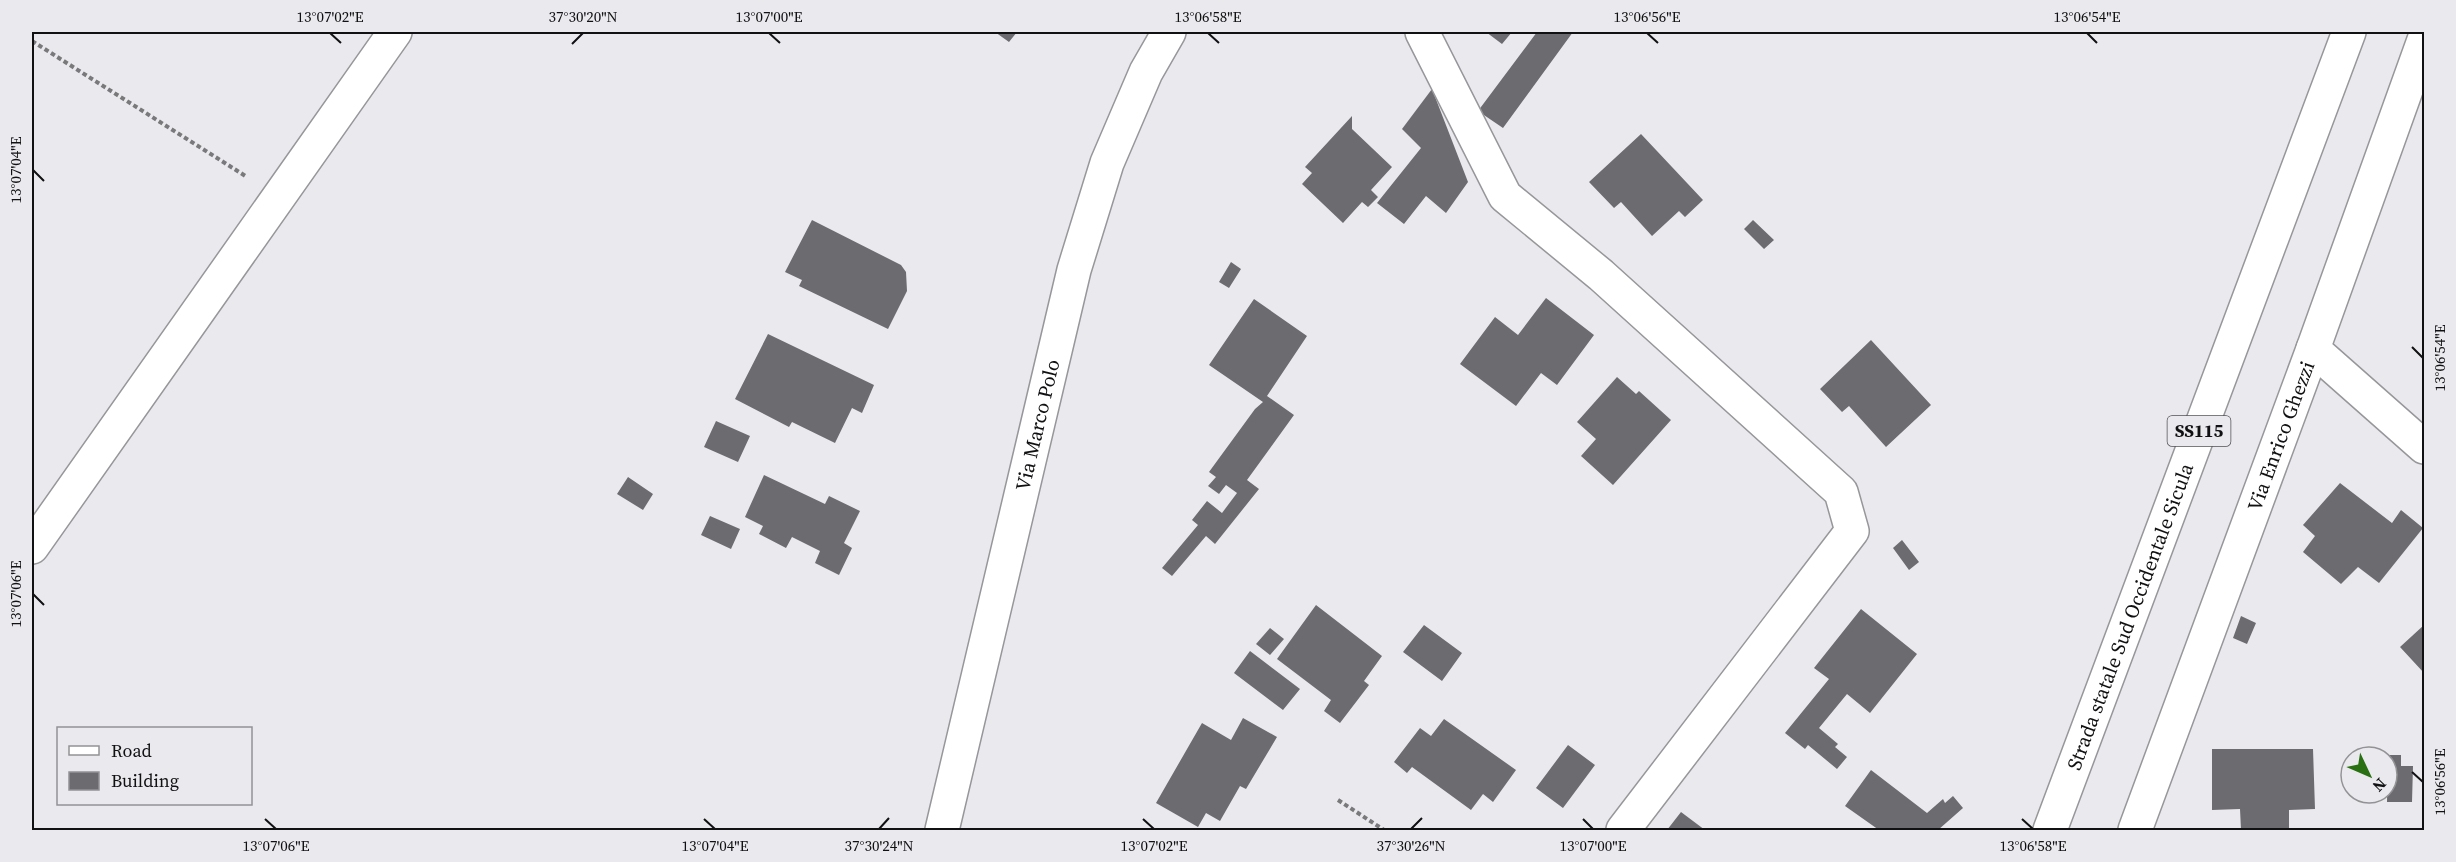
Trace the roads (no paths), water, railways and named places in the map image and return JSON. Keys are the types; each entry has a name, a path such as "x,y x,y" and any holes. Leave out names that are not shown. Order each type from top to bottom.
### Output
{"street":[{"path":"32,547 395,32"},
{"name":"Via Marco Polo","path":"942,831 1074,270 1107,163 1146,72 1169,32"},
{"path":"1422,32 1505,196 1601,275 1841,492 1852,531 1623,831"},
{"name":"Strada statale Sud Occidentale Sicula","path":"2050,831 2349,32"},
{"name":"Via Enrico Ghezzi","path":"2136,830 2424,40"},
{"path":"2313,349 2424,447"}]}
